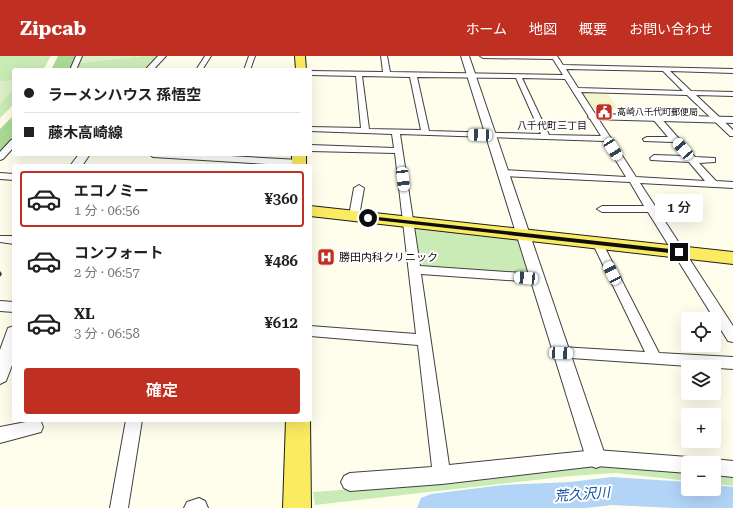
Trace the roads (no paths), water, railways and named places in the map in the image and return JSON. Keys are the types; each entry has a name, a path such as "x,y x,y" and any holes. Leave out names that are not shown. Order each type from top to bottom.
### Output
{"main road":[{"path":"300,56 301,68"},
{"path":"312,211 733,258"},
{"path":"297,504 298,422"}],"street":[{"path":"74,68 78,56"},
{"path":"151,68 162,56"},
{"path":"200,68 208,56"},
{"path":"248,68 252,56"},
{"path":"384,56 386,74"},
{"path":"465,56 596,458"},
{"path":"483,56 554,57 733,337"},
{"path":"560,67 733,71"},
{"path":"664,69 733,134"},
{"path":"312,73 567,76"},
{"path":"359,74 365,131"},
{"path":"413,75 426,133"},
{"path":"518,76 546,137"},
{"path":"575,90 733,94"},
{"path":"593,117 733,120"},
{"path":"656,118 713,184"},
{"path":"312,129 606,139"},
{"path":"396,132 442,475"},
{"path":"647,139 675,140"},
{"path":"0,157 12,144"},
{"path":"312,148 399,151"},
{"path":"205,156 299,161"},
{"path":"654,158 712,160"},
{"path":"503,173 733,185"},
{"path":"0,176 12,177"},
{"path":"354,216 359,188"},
{"path":"602,209 650,209"},
{"path":"0,239 12,240"},
{"path":"597,242 655,359"},
{"path":"415,270 538,278"},
{"path":"0,306 12,307"},
{"path":"312,331 425,340"},
{"path":"0,376 12,339"},
{"path":"561,353 733,363"},
{"path":"119,508 134,422"},
{"path":"0,435 35,427"},
{"path":"350,482 442,475 596,458 681,464"},
{"path":"721,468 733,469"}],"waterway":[{"name":"荒久沢川","path":"431,508 503,499 570,496 612,491 664,493 733,501"}],"place":[{"name":"高崎八千代町郵便局","path":"604,112"},
{"name":"勝田内科クリニック","path":"326,257"}],"district":[{"name":"八千代町三丁目","path":"552,125"}]}
